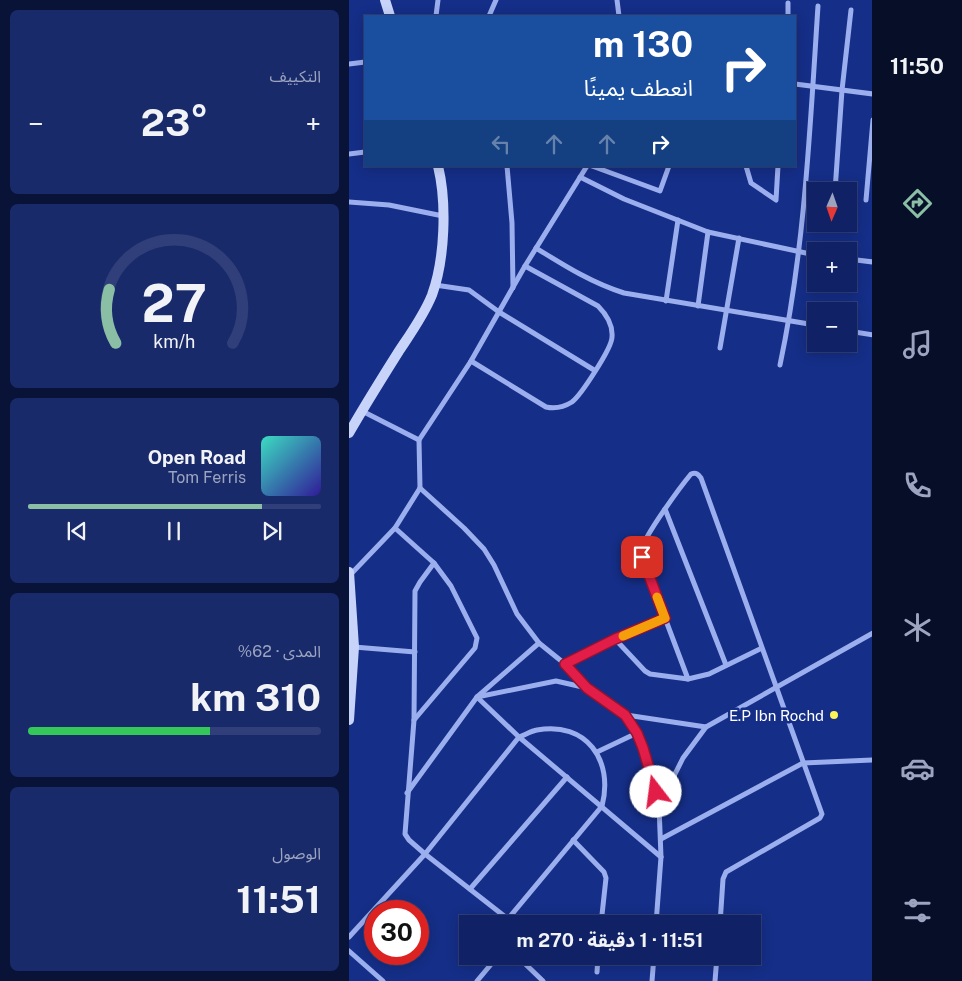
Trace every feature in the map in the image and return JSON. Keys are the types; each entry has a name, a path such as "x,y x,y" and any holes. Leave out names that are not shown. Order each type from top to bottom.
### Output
{"main road":[{"path":"385,0 390,15"},
{"path":"349,433 415,326 435,285 441,258 443,216 438,167"},
{"path":"349,574 354,647 349,720"}],"street":[{"path":"435,15 438,0"},
{"path":"489,15 496,0"},
{"path":"617,0 619,15"},
{"path":"788,15 789,3"},
{"path":"780,365 789,321 799,251 818,6"},
{"path":"836,182 842,90 851,10"},
{"path":"349,64 364,62"},
{"path":"796,84 872,94"},
{"path":"866,200 872,120"},
{"path":"349,154 364,152"},
{"path":"507,167 512,223 513,288"},
{"path":"349,574 395,528 420,488 419,440 471,361 525,266 586,167"},
{"path":"595,167 659,191 669,167"},
{"path":"746,167 751,183 776,200 778,167"},
{"path":"580,177 624,199 708,232 807,253"},
{"path":"349,202 389,205 443,216"},
{"path":"666,301 678,220"},
{"path":"699,306 708,232"},
{"path":"720,348 739,238"},
{"path":"536,248 581,276 625,293 807,324"},
{"path":"857,260 872,262"},
{"path":"471,361 546,406 554,408 572,402 580,394 606,353 613,336 608,318 598,306 525,266"},
{"path":"435,285 469,290 499,312 594,370"},
{"path":"857,332 872,335"},
{"path":"361,411 419,440"},
{"path":"688,679 642,557 641,549 665,509 691,474 698,474 821,810 820,818 726,872 723,879 721,915"},
{"path":"420,488 484,549 495,565 517,614 539,643 565,664 587,688 625,715 637,733 653,779 659,806 661,857 657,915"},
{"path":"665,509 726,665"},
{"path":"395,528 434,563 451,586 477,638 475,648 414,720"},
{"path":"434,563 419,582 415,591 414,720 405,834 425,854 500,915"},
{"path":"565,664 615,639 665,618"},
{"path":"659,806 683,758 706,727 872,633"},
{"path":"615,639 650,674 688,679 709,674 762,648"},
{"path":"407,793 477,697 539,643"},
{"path":"354,647 415,652"},
{"path":"477,697 555,682 587,688"},
{"path":"477,697 519,737 661,857"},
{"path":"625,715 706,727"},
{"path":"349,937 425,854 519,737 535,730 552,729 578,734 597,752 602,761 605,777 605,793 602,806 512,915"},
{"path":"597,752 637,733"},
{"path":"661,839 803,763 872,760"},
{"path":"470,889 567,777"},
{"path":"573,840 604,872 606,878 602,915"},
{"path":"349,951 383,981"},
{"path":"477,981 490,965"},
{"path":"526,965 543,981"},
{"path":"597,965 597,972"},
{"path":"652,981 653,965"},
{"path":"715,981 716,965"}],"slow traffic":[{"path":"623,636 665,618 657,597"}],"place":[{"name":"E.P Ibn Rochd","path":"834,715"}],"route":[{"path":"642,557 665,618 615,639 565,664 587,688 625,715 637,733 656,792"}]}
